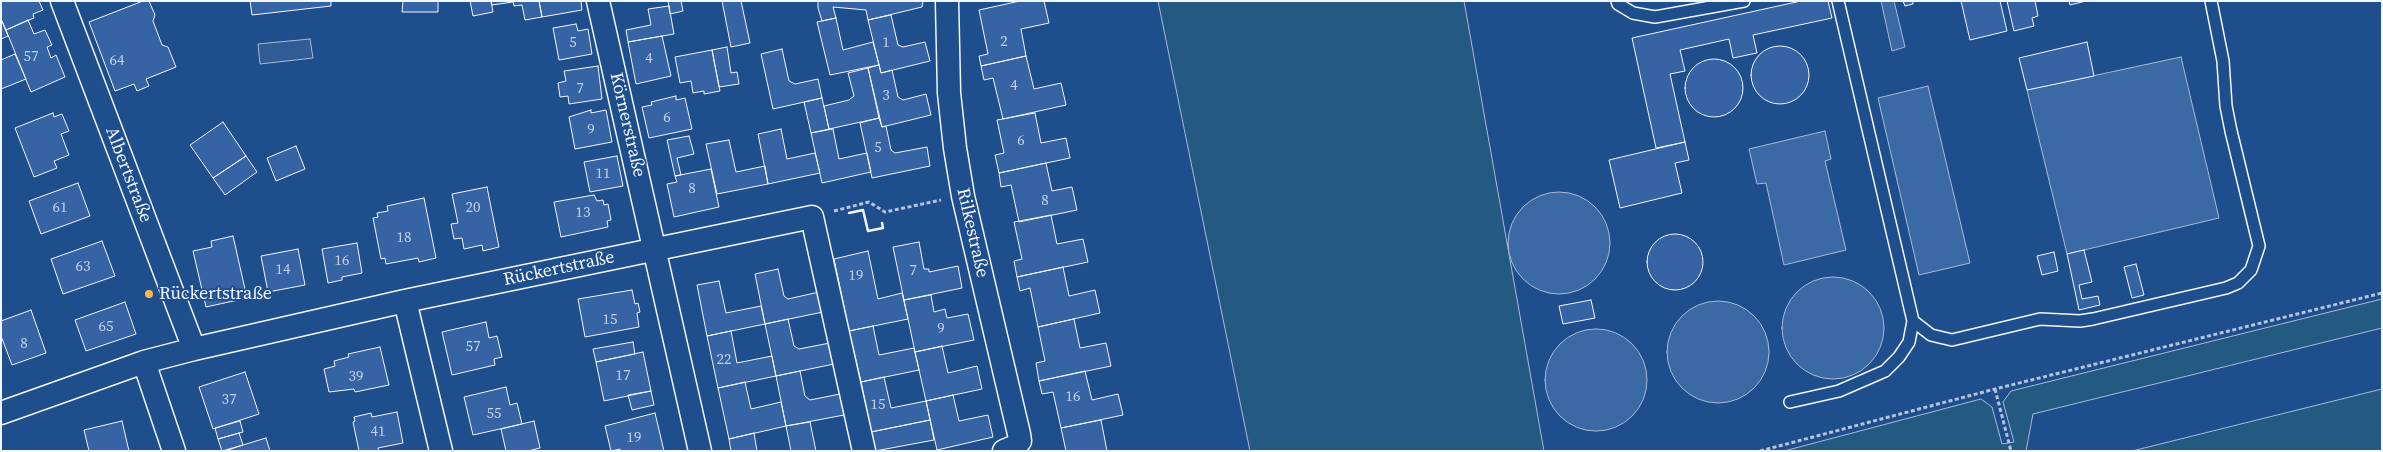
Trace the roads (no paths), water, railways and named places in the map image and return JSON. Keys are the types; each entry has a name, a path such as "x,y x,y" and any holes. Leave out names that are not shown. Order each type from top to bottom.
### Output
{"street":[{"name":"Albertstraße","path":"62,1 194,348"},
{"name":"Körnerstraße","path":"598,1 700,451"},
{"name":"Rilkestraße","path":"947,1 951,126 964,196 1020,441 1016,446 1004,451"},
{"path":"655,249 812,217 864,451"},
{"name":"Rückertstraße","path":"1,413 144,362 194,348 405,301 655,249"},
{"path":"405,301 442,451"},
{"path":"144,362 174,451"}],"lane":[{"path":"1617,1 1618,4 1632,13 1654,17 1744,1"},
{"path":"1790,402 1839,391 1885,371 1899,357 1909,342 1913,321 1838,1"},
{"path":"1913,321 1932,335 1952,340 2040,319 2080,321 2093,319 2226,288 2246,277 2252,270 2259,246 2226,106 2223,61 2211,1"}],"place":[{"name":"Rückertstraße","path":"149,294"}]}
